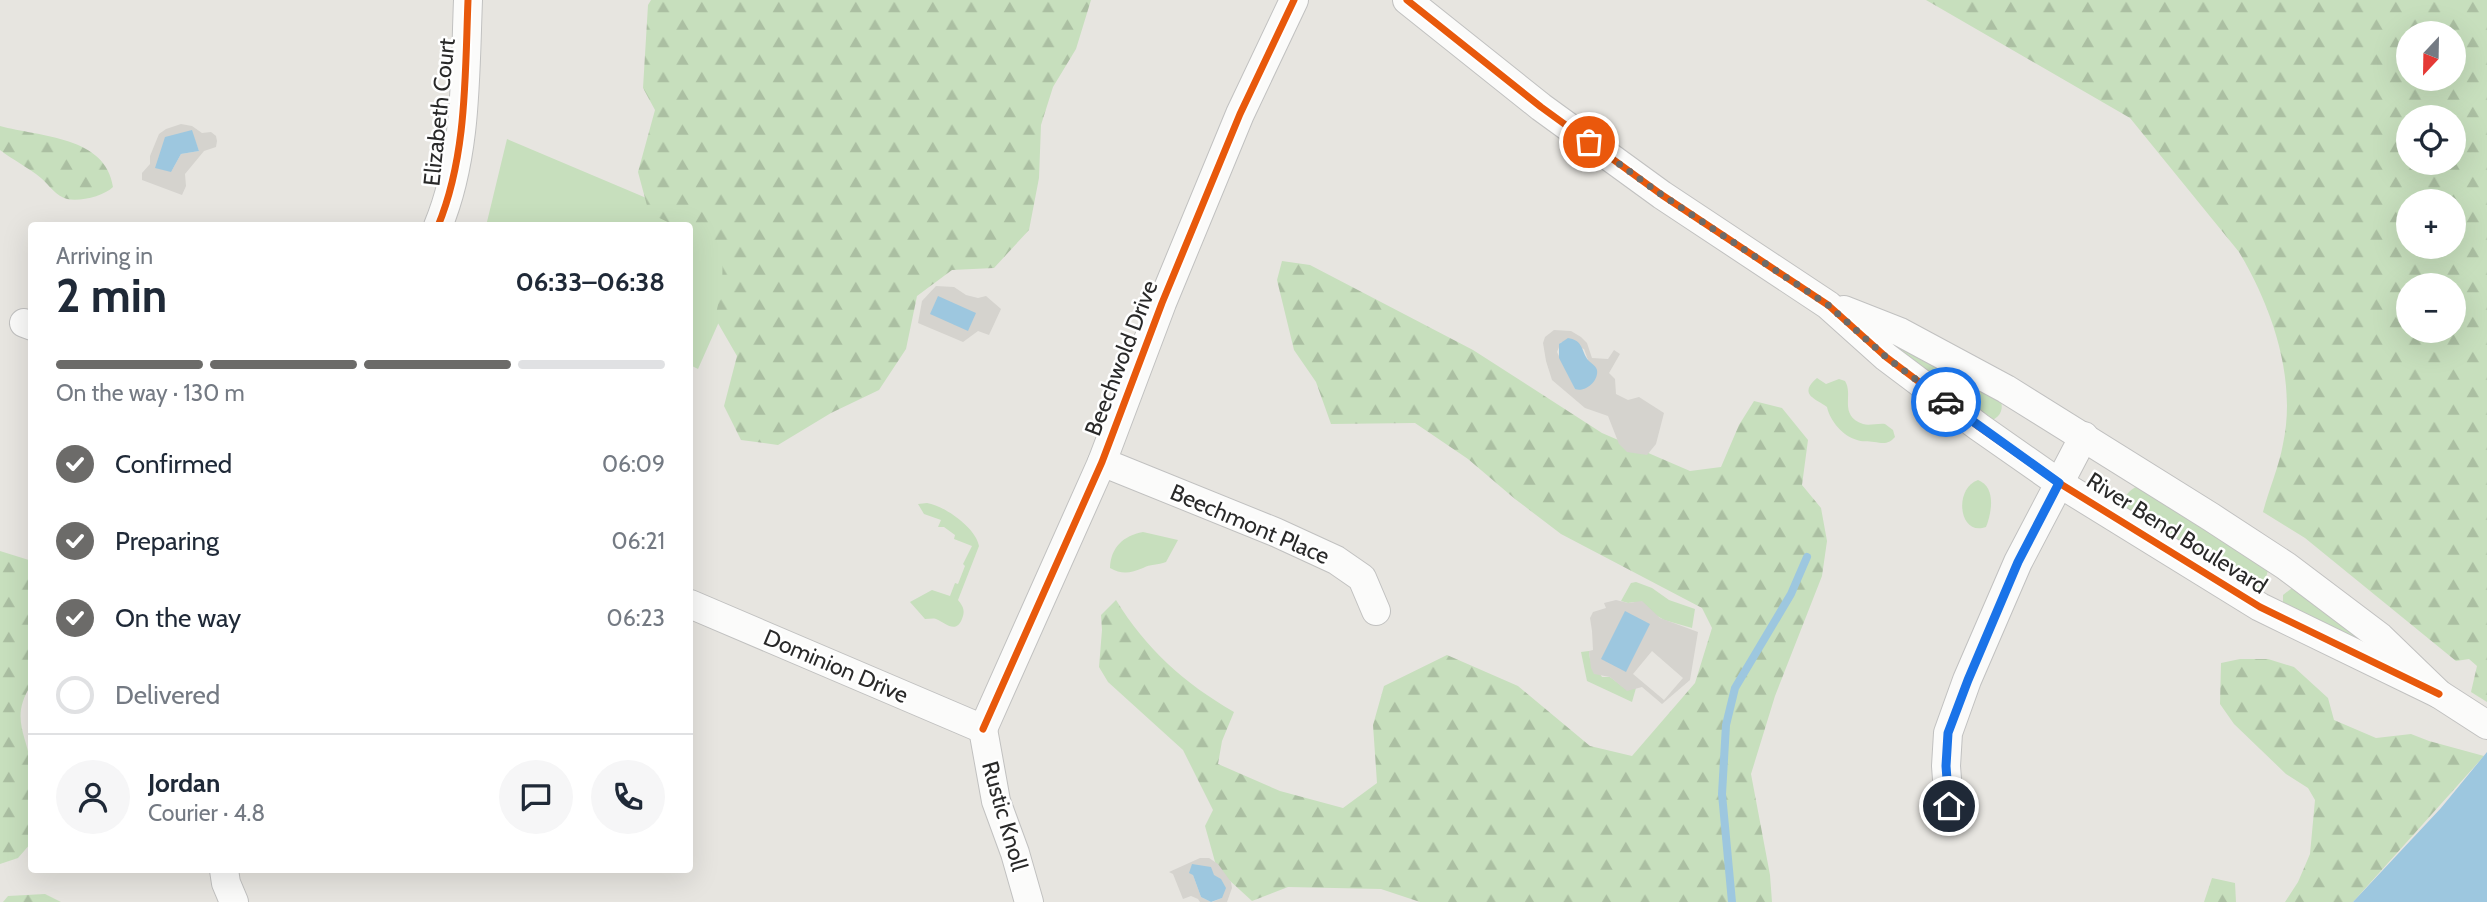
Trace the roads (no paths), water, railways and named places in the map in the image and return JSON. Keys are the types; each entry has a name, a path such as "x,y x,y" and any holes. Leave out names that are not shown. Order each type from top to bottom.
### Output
{"street":[{"name":"Elizabeth Court","path":"440,222 450,197 462,122 468,0"},
{"name":"Beechwold Drive","path":"983,729 1102,462 1162,303 1240,114 1294,0"},
{"name":"River Bend Boulevard","path":"1407,0 1555,118 1662,195 1828,305 1886,357 2059,483 2260,607 2450,701 2487,725"},
{"name":"River Bend Boulevard","path":"1828,305 1900,332 2006,389 2084,436 2286,566 2380,637 2450,701"},
{"path":"1949,806 1946,766 1948,733 2018,562 2084,436"},
{"name":"Beechmont Place","path":"1102,462 1336,560 1362,578 1376,611"},
{"name":"Dominion Drive","path":"693,605 983,729"},
{"name":"Rustic Knoll","path":"983,729 996,802 1029,902"},
{"path":"224,873 234,902"}],"water":[{"path":"192,130 199,151 181,154 171,172 155,168 165,137"},
{"path":"938,296 976,313 968,331 930,314"},
{"path":"1568,338 1578,342 1597,370 1594,382 1587,388 1575,389 1559,358 1559,344"},
{"path":"1625,611 1650,624 1626,672 1601,659"},
{"path":"2487,752 2487,902 2353,902 2441,808"},
{"path":"1192,864 1211,867 1214,875 1221,879 1226,888 1222,898 1211,902 1201,897 1193,875 1189,873"}],"waterway":[{"path":"1732,902 1722,794 1726,725 1735,688 1791,594 1807,557"}]}
